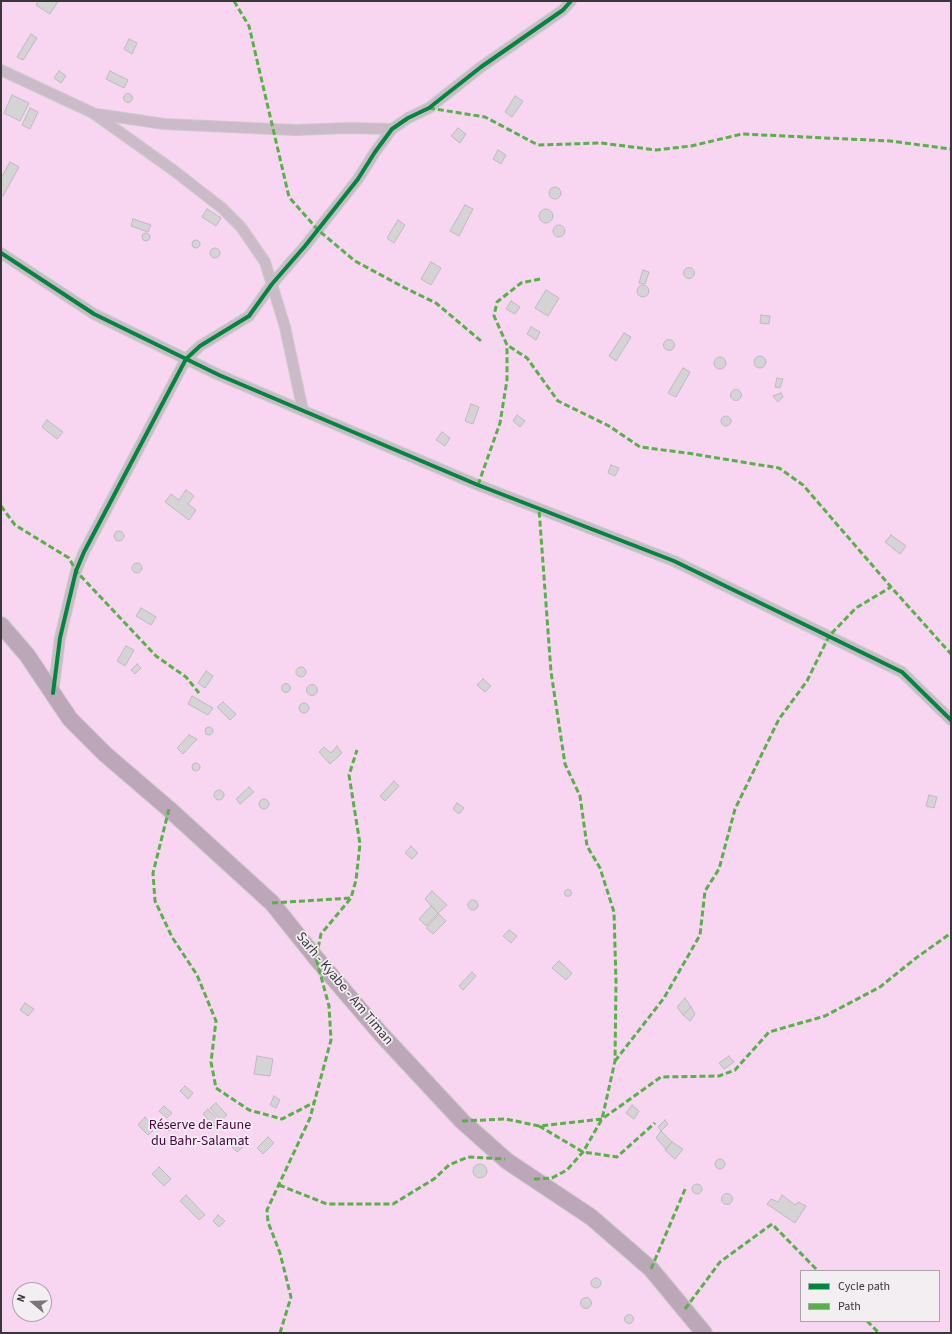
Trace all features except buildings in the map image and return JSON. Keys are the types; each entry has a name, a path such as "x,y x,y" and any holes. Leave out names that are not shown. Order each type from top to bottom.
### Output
{"main road":[{"name":"Sarh - Kyabe - Am Timan","path":"1,625 27,655 70,719 105,754 272,903 316,958 381,1034 462,1121 508,1161 591,1217 651,1269 704,1333"}],"street":[{"path":"53,693 60,638 76,570 84,552 186,359 200,346 249,316 272,284 309,241 358,179 392,129 408,118 429,108 481,67 563,10 571,1"},
{"path":"1,70 93,113 173,170 222,208 241,227 265,262 285,327 303,411"},
{"path":"93,113 164,124 296,130 349,128 392,129"},
{"path":"1,254 94,314 186,359 303,411 478,485 674,561 902,672 951,720"}],"green space":[{"name":"Réserve de Faune du Bahr-Salamat","path":"1,1 951,1 951,1333 1,1333"}],"marked path":[{"path":"234,1 249,26 289,197 318,230 355,261 436,303 481,341"},
{"path":"429,108 485,117 538,145 601,143 656,150 691,146 742,134 890,141 951,149"},
{"path":"540,279 521,283 497,302 494,316 507,345 527,358 558,401 609,426 640,447 779,468 803,485 951,654"},
{"path":"478,485 500,423 507,380 507,345"},
{"path":"1,506 15,525 69,558 76,571 156,656 186,677 199,693"},
{"path":"534,1179 552,1178 567,1170 583,1152 602,1119 615,1061 616,982 614,912 600,868 587,846 580,796 565,764 551,672 539,509"},
{"path":"615,1061 664,998 700,935 705,891 719,869 735,809 779,719 807,681 829,636 856,608 891,587"},
{"path":"280,1333 291,1297 280,1253 268,1222 267,1210 310,1118 331,1040 329,1006 316,958 321,934 351,898 356,880 360,844 349,775 357,750"},
{"path":"169,809 153,873 155,901 172,937 197,975 216,1021 211,1062 216,1088 249,1110 282,1119 315,1102"},
{"path":"272,903 351,898"},
{"path":"462,1121 506,1119 539,1126 602,1119 661,1077 719,1076 735,1070 769,1032 825,1016 880,987 916,958 951,933"},
{"path":"539,1126 583,1152 617,1157 655,1123"},
{"path":"279,1185 327,1204 393,1204 434,1179 449,1165 468,1157 505,1159"},
{"path":"651,1269 686,1187"},
{"path":"685,1309 720,1262 772,1224 817,1270"},
{"path":"868,1322 879,1333"}],"cycle path":[{"path":"53,693 60,638 76,571 84,552 186,359 200,346 249,316 272,284 305,246 358,179 392,129 408,118 429,108 481,67 563,10 571,1"},
{"path":"1,253 94,314 219,375 478,485 674,561 902,672 951,720"}]}
